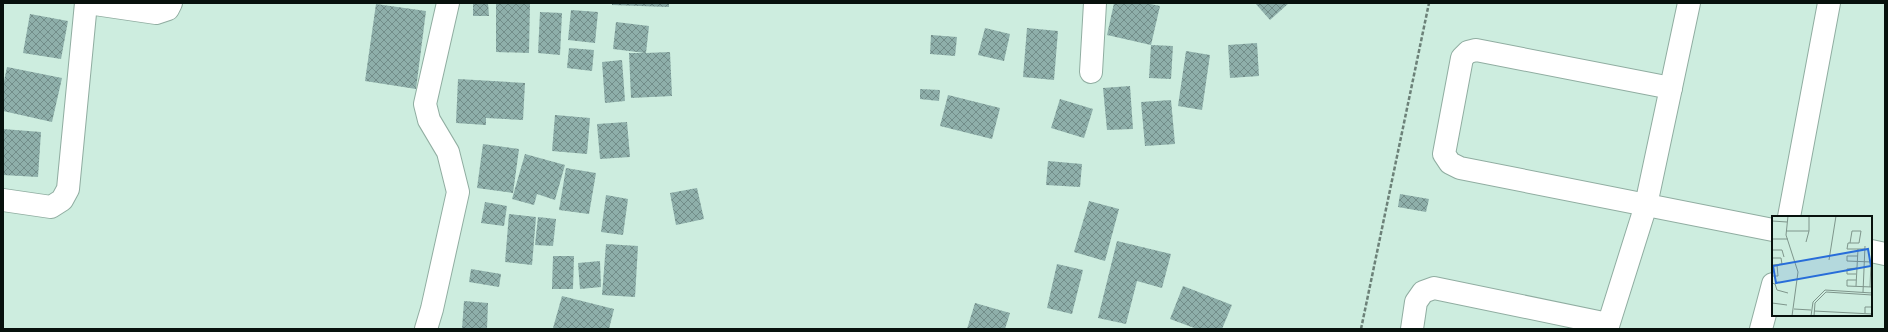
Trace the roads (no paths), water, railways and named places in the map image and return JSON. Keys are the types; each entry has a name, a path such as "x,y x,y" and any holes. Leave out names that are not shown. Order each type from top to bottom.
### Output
{"street":[{"path":"3,200 51,207 62,200 68,189 87,3 156,12 168,9 170,3"},
{"path":"426,329 458,192 448,152 429,120 425,104 448,3"},
{"path":"1091,72 1095,3"},
{"path":"1412,329 1416,302 1422,292 1434,288 1608,326 1646,205 1689,3"},
{"path":"1789,216 1829,3"},
{"path":"1671,88 1476,50 1468,52 1462,58 1444,154 1450,163 1460,168 1772,230"},
{"path":"1872,251 1885,254"},
{"path":"1761,329 1772,288"}]}
